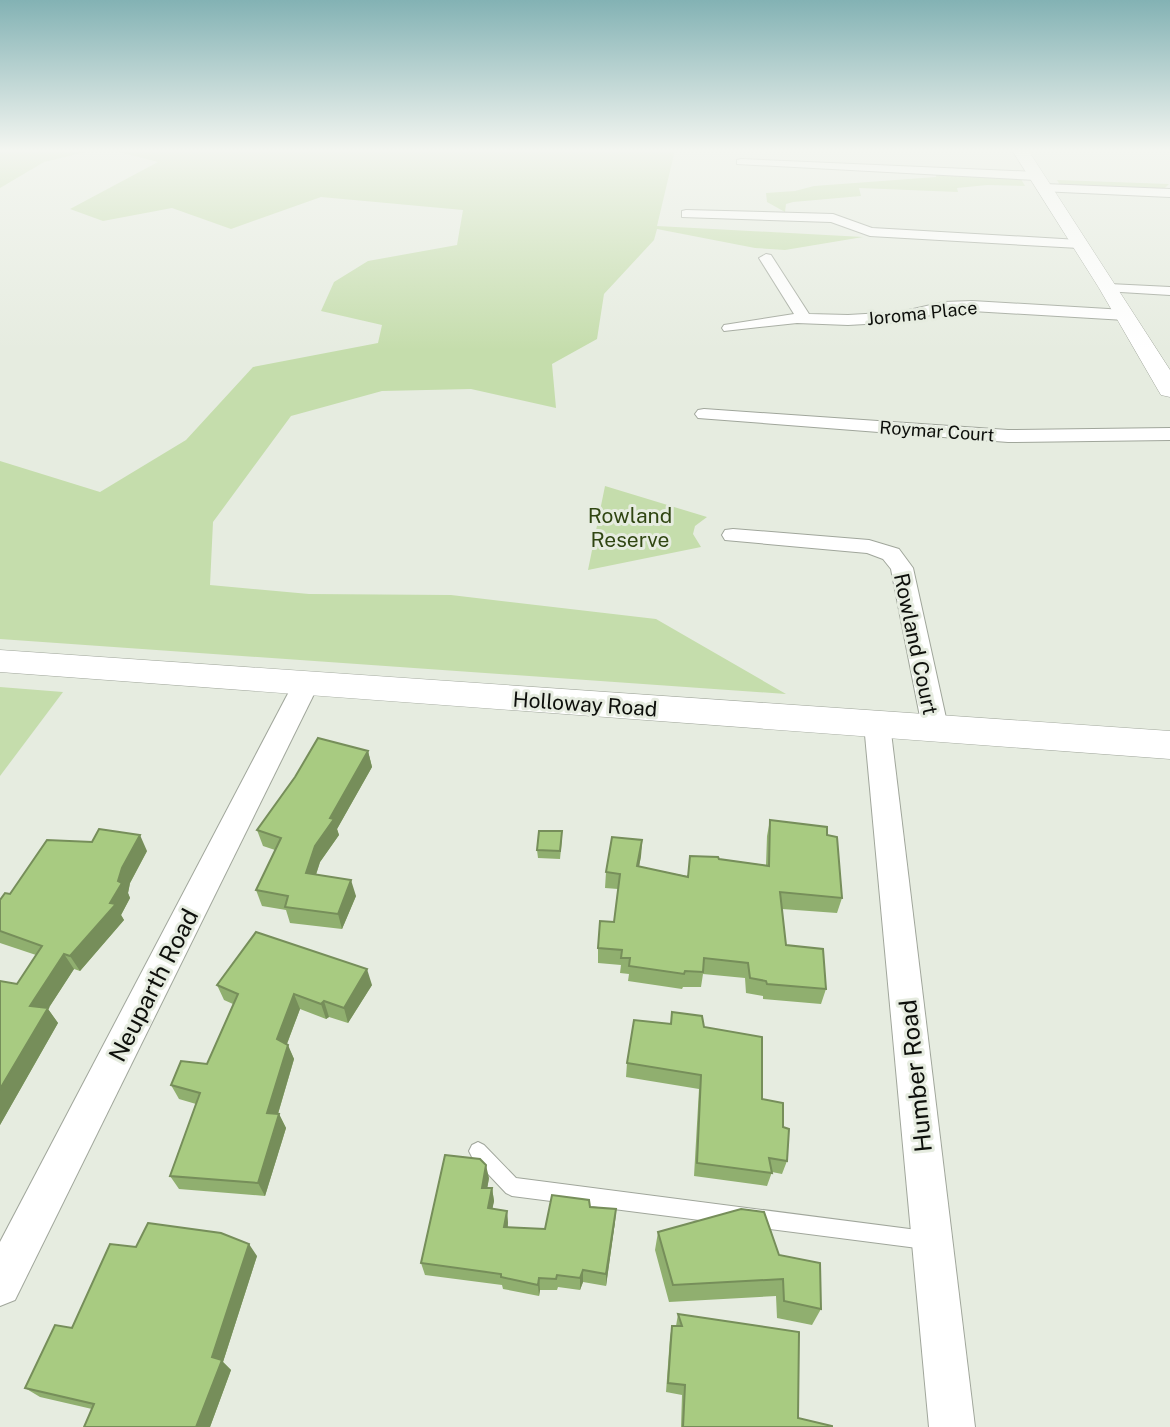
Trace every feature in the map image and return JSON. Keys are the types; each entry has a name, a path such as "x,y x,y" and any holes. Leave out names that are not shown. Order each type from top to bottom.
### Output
{"main road":[{"path":"1062,217 1170,389"},
{"name":"Holloway Road","path":"0,661 1170,745"}],"street":[{"path":"789,217 840,219 862,230 879,233 1079,244"},
{"path":"766,258 804,318"},
{"path":"1109,288 1170,291"},
{"name":"Joroma Place","path":"730,328 804,318 875,320 944,307 972,306 1125,315"},
{"name":"Roymar Court","path":"704,414 1008,436 1170,434"},
{"name":"Rowland Court","path":"733,535 869,547 891,554 902,568 935,727"},
{"name":"Neuparth Road","path":"0,1285 306,684"},
{"name":"Humber Road","path":"877,724 953,1427"}],"lane":[{"path":"478,1151 512,1187 932,1241"}],"green space":[{"path":"91,217 126,217 103,221"},
{"path":"196,217 266,217 231,229"},
{"path":"462,217 659,217 657,226 863,237 785,250 755,248 657,229 654,240 604,294 597,339 552,364 556,408 471,389 382,391 291,416 213,522 210,585 309,594 451,595 656,619 786,694 0,639 0,461 100,492 186,440 253,367 378,343 382,325 321,311 334,282 368,261 457,245"},
{"name":"Rowland Reserve","path":"605,486 707,517 695,526 693,534 701,547 588,570"},
{"path":"0,687 63,692 0,776"}],"building":[{"path":"318,738 368,751 330,818 334,819 315,846 306,873 351,880 338,914 285,907 288,896 256,890 281,838 257,830 295,777"},
{"path":"770,820 827,827 827,835 837,837 842,898 780,892 786,945 823,949 826,989 767,984 766,981 750,978 748,963 704,958 703,972 685,971 684,974 629,966 630,958 621,958 622,950 598,948 600,921 614,922 620,874 606,872 612,837 642,840 637,866 688,877 690,856 718,857 769,866"},
{"path":"99,829 140,835 122,868 118,881 122,883 110,903 116,904 70,956 64,954 30,1006 48,1008 0,1089 0,981 17,984 42,946 0,931 0,900 5,893 10,894 47,840 92,842"},
{"path":"539,831 562,831 560,851 537,850"},
{"path":"256,932 367,969 344,1008 324,1001 321,1004 294,994 277,1039 288,1045 267,1113 279,1114 258,1183 170,1176 200,1093 171,1085 181,1061 207,1064 238,994 217,985"},
{"path":"672,1012 702,1016 704,1027 762,1037 762,1099 783,1103 783,1127 789,1129 787,1161 769,1158 772,1173 697,1163 701,1075 627,1063 634,1020 671,1024"},
{"path":"445,1155 480,1159 486,1165 482,1188 492,1188 488,1208 507,1211 504,1227 545,1229 552,1195 589,1200 590,1207 616,1209 606,1274 583,1270 580,1278 557,1275 556,1279 539,1278 538,1285 501,1277 501,1274 421,1263"},
{"path":"741,1209 764,1212 779,1255 820,1263 821,1309 784,1301 783,1279 673,1285 658,1232"},
{"path":"148,1223 221,1233 249,1244 212,1357 222,1360 196,1427 84,1427 94,1404 25,1388 55,1325 72,1328 110,1244 136,1247"},
{"path":"678,1314 799,1332 798,1418 832,1427 683,1427 685,1385 668,1383 672,1326 682,1326"}]}
